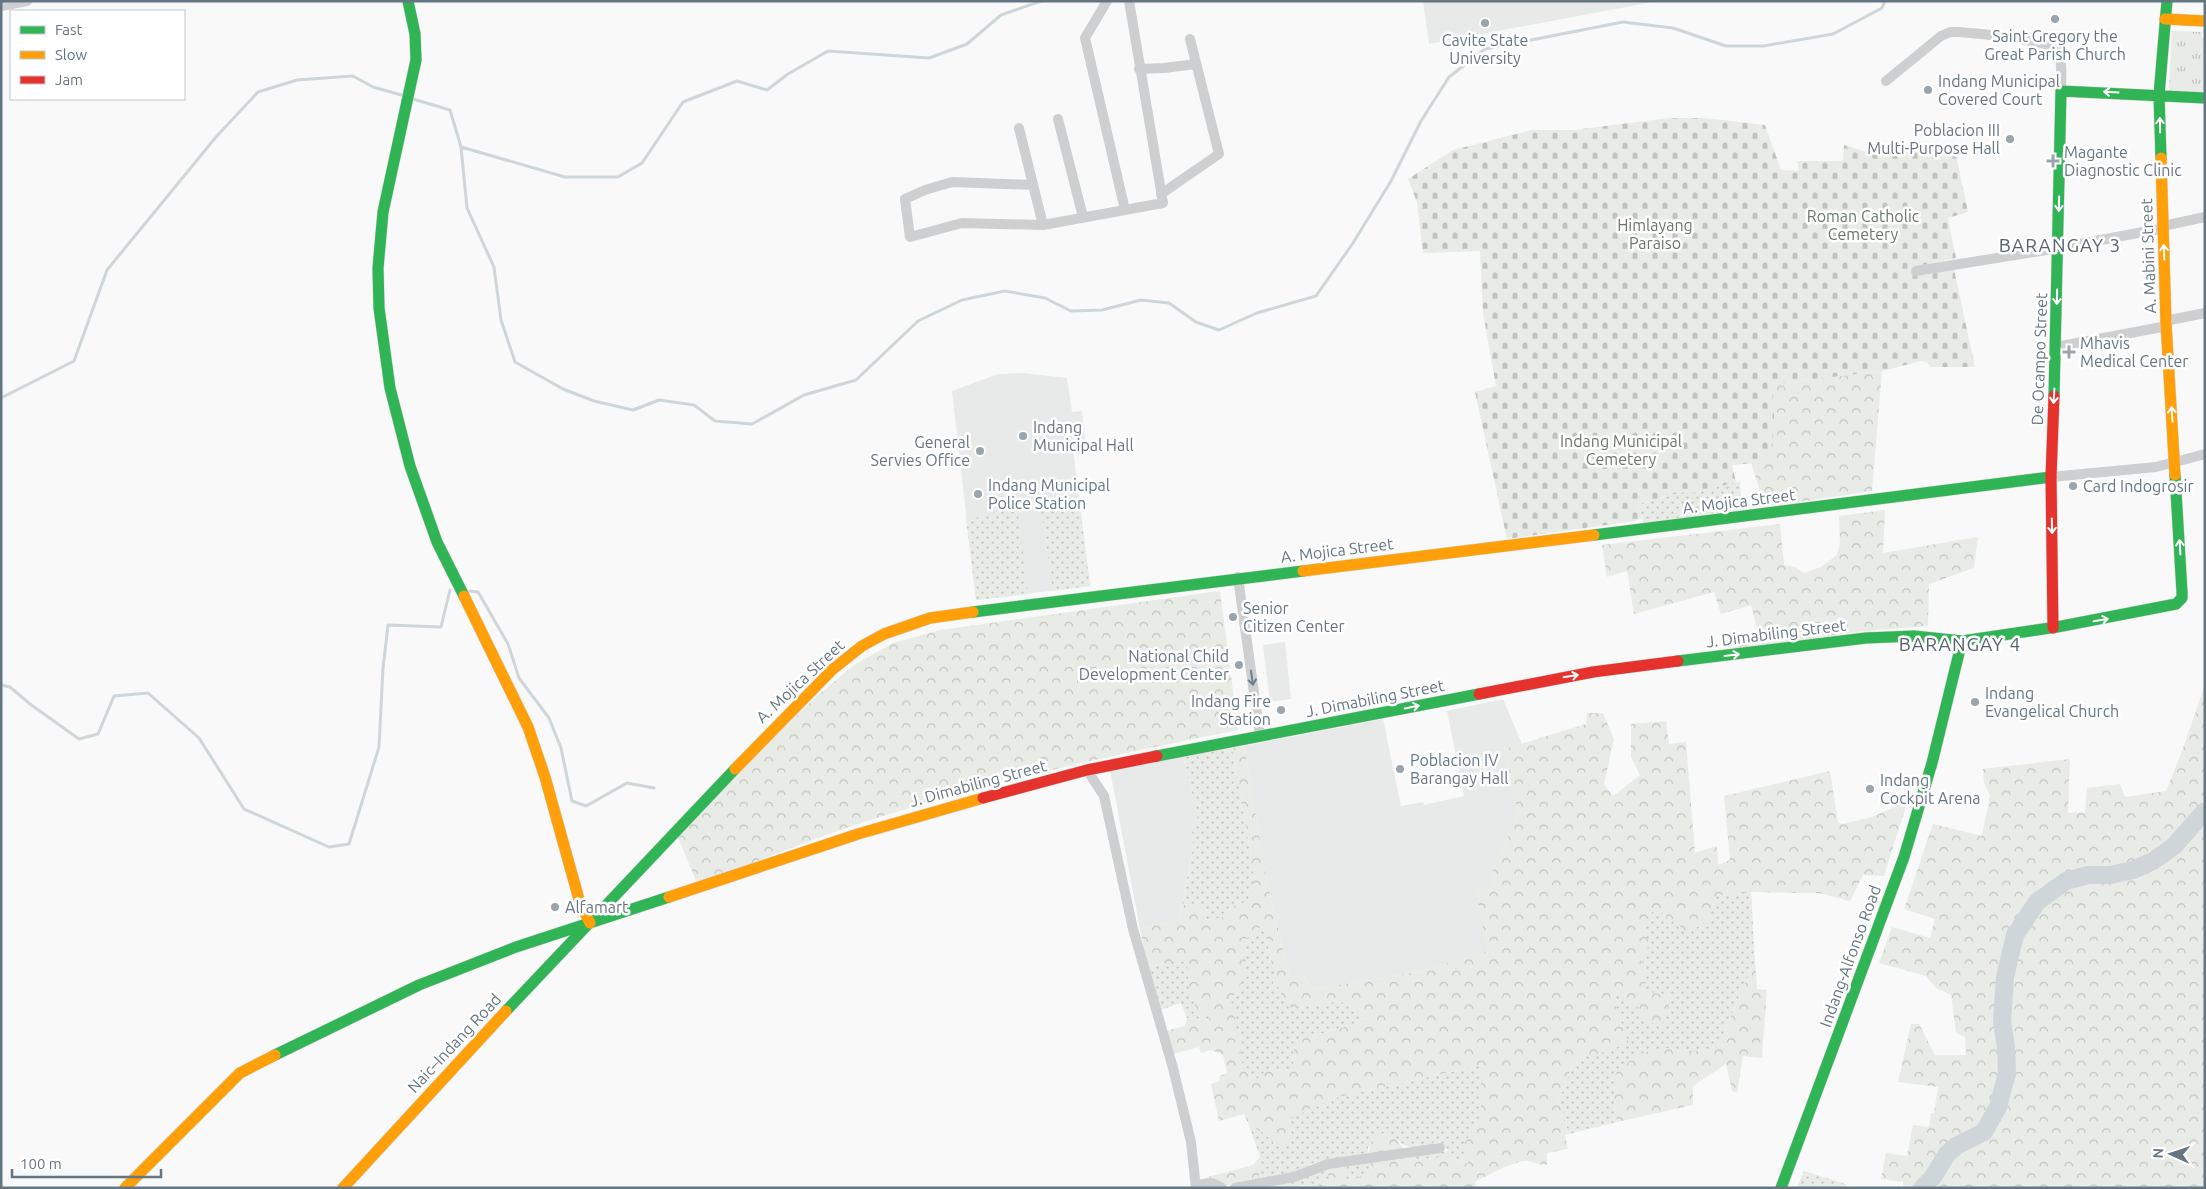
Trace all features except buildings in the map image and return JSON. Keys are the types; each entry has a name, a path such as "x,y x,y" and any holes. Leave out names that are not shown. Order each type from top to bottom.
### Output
{"main road":[{"path":"408,1 416,37 414,76 384,207 378,274 382,339 396,412 418,491 437,542 528,727 545,777 580,903 590,922"},
{"name":"A. Mabini Street","path":"2167,1 2159,95 2166,323 2182,598"},
{"path":"2165,19 2205,21"},
{"path":"2061,91 2205,98"},
{"name":"De Ocampo Street","path":"2053,628 2051,477 2056,347 2061,91"},
{"name":"A. Mojica Street","path":"590,922 697,807 840,662 873,639 896,629 945,615 1730,519 2051,477"},
{"name":"J. Dimabiling Street","path":"125,1188 240,1073 310,1037 419,986 516,947 858,834 956,804 1087,770 1593,672 1882,637 1924,636 1962,642 2170,607 2182,598"},
{"name":"Indang-Alfonso Road","path":"1781,1188 1904,857 1940,732 1962,642"},
{"name":"Naic–Indang Road","path":"343,1188 488,1029 590,922"}],"street":[{"path":"1,6 27,1"},
{"path":"1108,1 1085,38 1125,210"},
{"path":"1033,185 952,182 924,190 905,199 910,237 962,223 1043,225 1162,203 1129,1"},
{"path":"1886,81 1941,36 1950,32 1960,32 2018,39 2052,47 2058,52 2060,58 2061,91"},
{"path":"1161,194 1219,154 1190,39"},
{"path":"1139,69 1196,64"},
{"path":"1058,119 1082,217"},
{"path":"1019,128 1043,225"},
{"path":"1916,271 2058,248 2159,229 2163,226 2205,217"},
{"path":"2056,347 2162,327 2170,320 2205,313"},
{"name":"A. Mojica Street","path":"2051,477 2138,470 2205,454"},
{"path":"1238,578 1260,736"},
{"path":"1087,770 1104,796 1133,929 1173,1068 1191,1142 1196,1186 1212,1183 1222,1188"},
{"path":"1235,1188 1294,1178 1328,1164 1440,1148"}],"shaded area":[{"name":"Cavite State University","path":"1423,1 1658,1 1429,44"},
{"path":"1022,373 1067,378 1072,412 1082,411 1086,447 1073,449 1090,586 976,600 952,391 998,374"},
{"path":"1285,642 1291,699 1270,702 1263,645"},
{"path":"1503,699 1522,744 1504,749 1518,815 1492,872 1492,889 1476,889 1488,951 1417,972 1314,989 1303,975 1290,978 1267,882 1244,746 1383,719 1401,806 1423,802 1424,805 1464,796 1447,711"},
{"path":"1183,756 1199,823 1192,829 1193,848 1179,919 1140,929 1110,770"}],"green space":[{"path":"2172,31 2202,32 2202,38 2205,39 2205,92 2169,90"},
{"path":"1669,118 1705,118 1765,125 1781,170 1799,171 1797,161 1843,161 1844,145 1867,152 1921,146 1954,146 1968,212 1948,218 1956,258 1915,267 1918,276 1954,269 1975,367 1930,367 1927,362 1921,361 1882,371 1773,384 1774,424 1772,444 1768,453 1760,461 1732,465 1736,482 1692,494 1690,490 1638,504 1642,518 1635,521 1507,539 1475,392 1496,386 1483,313 1480,251 1423,253 1417,202 1408,179 1453,150 1532,130 1574,130"},
{"path":"1882,371 1872,491 1765,507 1751,463 1762,460 1773,436 1773,384"},
{"path":"1740,481 1742,509 1644,524 1638,504 1691,490 1692,494"},
{"path":"1079,500 1090,586 1053,591 1040,504"},
{"path":"1018,509 1028,594 976,600 966,519 993,516 993,512"},
{"path":"1885,510 1883,553 1978,537 1974,568 1929,584 1928,626 1865,631 1734,650 1731,637 1758,634 1751,605 1721,614 1714,592 1634,614 1627,571 1607,577 1602,545 1780,524 1784,565 1795,567 1804,573 1821,567 1837,555 1840,542 1839,516"},
{"path":"1220,591 1238,730 1058,769 968,791 834,832 698,885 678,838 703,807 817,696 854,665 893,643 940,630"},
{"path":"2205,685 2205,1188 1903,1188 1903,1182 1881,1179 1886,1153 1907,1156 1913,1125 1929,1127 1931,1113 1934,1113 1938,1087 1898,1082 1911,1024 1919,1024 1935,1055 1966,1055 1965,1037 1956,1033 1951,995 1936,988 1926,976 1879,963 1892,927 1930,938 1935,919 1904,909 1933,824 1982,836 1990,795 1984,783 1983,769 2070,759 2068,813 2085,812 2087,788 2120,784 2125,797 2166,791"},
{"path":"1587,713 1603,713 1614,739 1604,784 1613,796 1640,775 1631,757 1631,724 1666,721 1669,744 1686,742 1695,853 1717,846 1718,865 1730,860 1724,796 1830,771 1838,822 1842,824 1872,817 1899,805 1906,806 1884,876 1863,875 1850,901 1819,893 1751,892 1716,896 1709,919 1690,932 1683,931 1678,922 1672,922 1663,913 1651,912 1642,930 1650,944 1641,958 1645,974 1646,991 1671,997 1662,1025 1642,1021 1637,1006 1629,1002 1622,993 1615,995 1615,1005 1629,1043 1599,1054 1587,1054 1572,1066 1559,1100 1569,1134 1565,1135 1568,1149 1547,1153 1547,1165 1522,1161 1475,1182 1476,1188 1317,1188 1320,1182 1330,1181 1328,1173 1331,1168 1342,1165 1347,1167 1346,1178 1351,1182 1372,1169 1368,1156 1371,1144 1375,1136 1388,1132 1393,1135 1412,1160 1446,1157 1468,1163 1463,1145 1481,1119 1481,1065 1334,1098 1287,1120 1292,1135 1287,1146 1277,1146 1264,1133 1249,1125 1244,1114 1219,1121 1211,1084 1220,1081 1219,1076 1227,1073 1223,1055 1211,1050 1201,1053 1199,1047 1173,1054 1166,1031 1185,1026 1187,1018 1209,1020 1210,1016 1205,1013 1199,1015 1195,1010 1194,1000 1188,983 1186,962 1176,961 1147,966 1140,929 1179,919 1182,905 1195,904 1203,911 1207,921 1223,917 1231,907 1246,902 1254,888 1252,862 1232,748 1244,746 1267,882 1290,978 1303,975 1314,989 1417,972 1487,951 1476,889 1492,889 1492,872 1518,815 1504,749 1586,724","holes":["1262,926 1265,931 1272,964 1276,969 1273,984 1275,988 1279,987 1281,994 1291,1008 1340,1001 1361,1011 1363,1022 1294,1041 1293,1070 1266,1071 1257,1079 1248,1077 1248,1069 1239,1059 1242,1046 1240,1032 1231,1027 1235,1021 1234,1004 1226,998 1237,994 1241,981 1246,960 1243,941"]},
{"path":"1232,748 1255,888 1246,902 1231,907 1223,917 1207,921 1203,911 1195,904 1182,905 1193,848 1192,829 1199,823 1183,756"},
{"path":"1751,892 1755,961 1716,1050 1680,1051 1665,1048 1614,1098 1617,1122 1569,1134 1559,1100 1572,1066 1587,1054 1599,1054 1619,1022 1615,995 1622,993 1629,1002 1637,1006 1646,992 1645,974 1641,958 1650,944 1642,930 1651,912 1663,913 1672,922 1709,919 1716,896"},
{"path":"1262,926 1265,931 1272,964 1276,969 1273,984 1279,986 1291,1008 1340,1001 1361,1011 1363,1022 1294,1041 1293,1070 1266,1071 1257,1079 1248,1077 1248,1069 1238,1059 1242,1046 1231,1027 1226,998 1237,994 1243,941"},
{"path":"1177,960 1186,962 1189,970 1189,986 1199,1015 1205,1013 1210,1016 1210,1020 1187,1018 1181,1003 1160,1010 1147,966 1156,966"},
{"path":"1755,961 1757,989 1767,990 1762,1058 1743,1056 1737,1093 1732,1091 1726,1064 1693,1086 1693,1105 1617,1122 1614,1098 1616,1073 1638,1054 1665,1048 1680,1051 1716,1050"},
{"path":"1482,1065 1481,1119 1463,1145 1469,1163 1446,1157 1412,1160 1410,1157 1449,1151 1440,1142 1420,1147 1409,1147 1398,1141 1393,1135 1368,1147 1368,1153 1321,1161 1311,1164 1306,1169 1296,1173 1254,1180 1259,1167 1253,1165 1260,1157 1249,1125 1264,1133 1277,1146 1292,1135 1286,1120 1334,1098"},
{"path":"1369,1163 1372,1169 1352,1183 1346,1178 1344,1166"},
{"path":"1253,1165 1259,1166 1259,1177 1253,1181 1233,1185 1205,1185 1204,1178"},
{"path":"1334,1166 1330,1182 1320,1182 1317,1188 1301,1186 1299,1188 1257,1188"},
{"path":"1804,1171 1846,1184 1846,1188 1797,1188"}],"waterway":[{"path":"461,147 565,177 618,177 642,163 683,102 737,81 767,90 788,74 828,51 929,58 967,44 1001,15 1041,1"},
{"path":"413,99 450,110 461,147 467,208 494,267 501,320 515,362 563,389 594,401 633,410 659,400 694,405 715,421 752,424 804,395 856,380 918,321 962,300 1005,291 1045,298 1071,311 1102,310 1141,300 1169,303 1196,322 1219,330 1257,313 1316,296 1353,243 1391,181 1421,121 1449,77 1485,49 1623,22 1673,28 1726,46 1763,46 1833,34 1882,8 1885,1"},
{"path":"1,398 74,361 107,270 216,137 258,92 297,80 353,76 373,87 405,96"},
{"path":"1,685 10,687 30,704 79,739 98,734 114,696 148,693 199,738 244,809 329,847 349,844 379,747 383,668 388,625 441,627 450,590"},
{"path":"470,591 478,592 508,644 519,678 549,718 561,748 572,801 586,806 627,783 654,788"},
{"path":"1922,1188 1933,1177 1947,1154 1956,1146 1984,1132 1998,1107 2007,1073 2006,1047 2002,1022 2005,977 2015,935 2037,902 2066,881 2088,875 2110,875 2133,870 2153,861 2174,846 2205,811"}],"traffic: fast":[{"path":"408,1 415,34 416,60 383,212 378,268 379,308 390,388 410,466 437,542 464,596"},
{"path":"2161,158 2159,95 2167,1"},
{"path":"2054,396 2061,91 2205,98"},
{"path":"1678,661 1866,638 1914,636 1962,641 2057,627 2176,604 2182,598 2182,592 2175,475"},
{"path":"1594,535 2051,477"},
{"path":"973,612 1303,571"},
{"path":"1781,1188 1904,857 1932,763 1962,641"},
{"path":"1157,756 1479,694"},
{"path":"506,1011 735,769"},
{"path":"275,1055 419,985 516,947 669,897"}],"traffic: slow":[{"path":"2165,19 2205,21"},
{"path":"2161,158 2166,323 2175,475"},
{"path":"1303,571 1594,535"},
{"path":"464,596 528,727 545,777 580,903 590,923"},
{"path":"735,769 833,669 862,646 884,634 930,618 973,612"},
{"path":"669,897 858,834 983,798"},
{"path":"343,1188 506,1011"},
{"path":"125,1188 240,1073 275,1055"}],"traffic: jam":[{"path":"2053,628 2051,477 2054,396"},
{"path":"1479,694 1593,672 1678,661"},
{"path":"983,798 1087,770 1157,756"}],"place":[{"name":"Saint Gregory the Great Parish Church","path":"2055,19"},
{"name":"Cavite State University","path":"1485,23"},
{"name":"Indang Municipal Covered Court","path":"1928,90"},
{"name":"Poblacion III Multi-Purpose Hall","path":"2010,139"},
{"name":"Magante Diagnostic Clinic","path":"2053,161"},
{"name":"Mhavis Medical Center","path":"2069,352"},
{"name":"Indang Municipal Hall","path":"1023,436"},
{"name":"General Servies Office","path":"980,451"},
{"name":"Card Indogrosir","path":"2073,486"},
{"name":"Indang Municipal Police Station","path":"978,494"},
{"name":"Senior Citizen Center","path":"1233,617"},
{"name":"National Child Development Center","path":"1239,665"},
{"name":"Indang Evangelical Church","path":"1975,702"},
{"name":"Indang Fire Station","path":"1281,710"},
{"name":"Poblacion IV Barangay Hall","path":"1400,769"},
{"name":"Indang Cockpit Arena","path":"1870,789"},
{"name":"Alfamart","path":"555,907"}],"district":[{"name":"BARANGAY 3","path":"2060,245"},
{"name":"BARANGAY 4","path":"1960,644"}],"park label":[{"name":"Roman Catholic Cemetery","path":"1863,225"},
{"name":"Himlayang Paraiso","path":"1655,234"},
{"name":"Indang Municipal Cemetery","path":"1621,450"}]}
